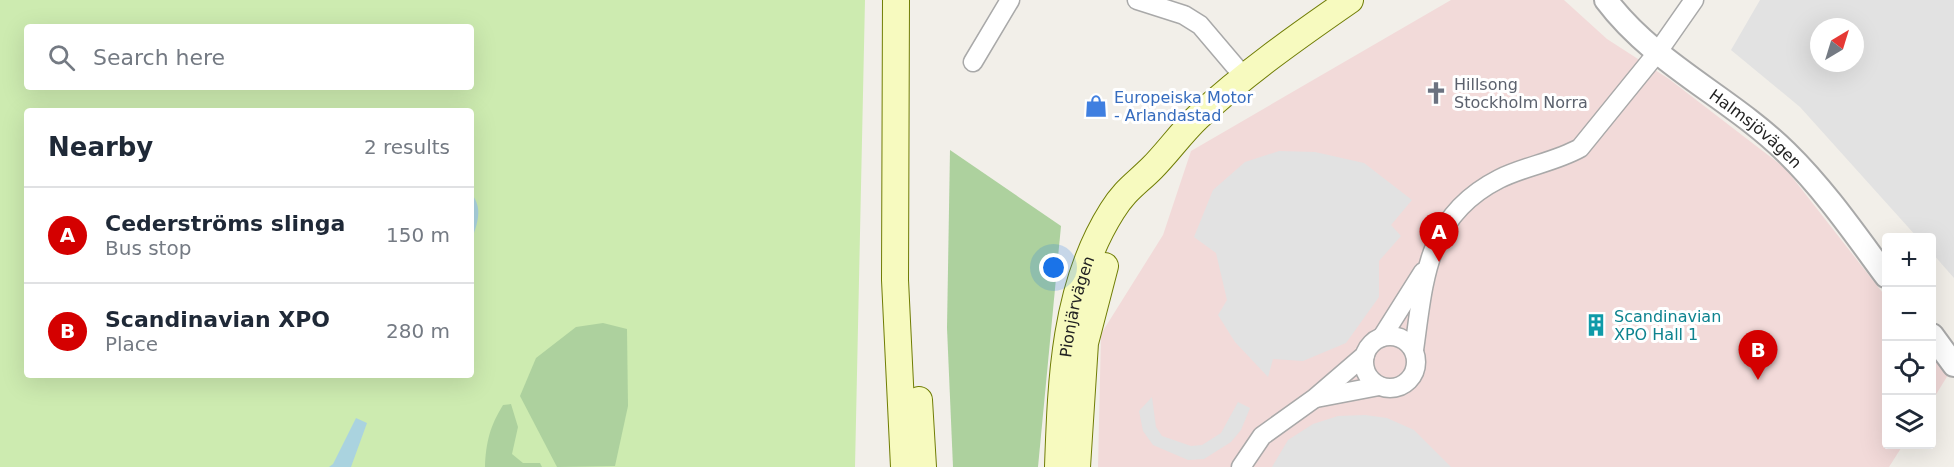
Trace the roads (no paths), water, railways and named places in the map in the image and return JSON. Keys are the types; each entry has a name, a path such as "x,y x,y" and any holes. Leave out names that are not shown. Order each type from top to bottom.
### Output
{"main road":[{"path":"896,0 895,280 904,467"},
{"name":"Pionjärvägen","path":"1058,467 1065,349 1085,273 1112,211 1132,184 1151,169 1198,117 1245,78 1350,0"},
{"path":"897,74 922,467"},
{"name":"Pionjärvägen","path":"1077,467 1085,343 1098,289 1110,252 1144,190 1151,169"}],"street":[{"path":"973,62 1010,0"},
{"path":"1137,0 1184,15 1200,25 1245,78"},
{"name":"Halmsjövägen","path":"1606,0 1628,27 1657,53 1786,152 1815,183 1882,270"},
{"path":"1241,467 1262,436 1315,398 1365,355 1373,342 1382,337 1426,268 1445,227 1467,200 1500,178 1567,155 1580,148 1657,53 1694,0"},
{"path":"1315,398 1379,386 1400,387 1409,381 1415,371 1417,360 1414,350 1426,268"},
{"path":"1382,337 1400,337 1414,350"},
{"path":"1936,340 1954,365"},
{"path":"1365,355 1366,372 1379,386"}],"water":[{"path":"474,198 478,211 474,232"},
{"path":"356,418 367,423 351,467 329,467 333,464"}],"place":[{"name":"Hillsong Stockholm Norra","path":"1436,93"},
{"name":"Europeiska Motor - Arlandastad","path":"1096,106"},
{"name":"Cederströms slinga","path":"1439,262"},
{"name":"Scandinavian XPO Hall 1","path":"1596,325"},
{"name":"Scandinavian XPO","path":"1758,380"}]}
